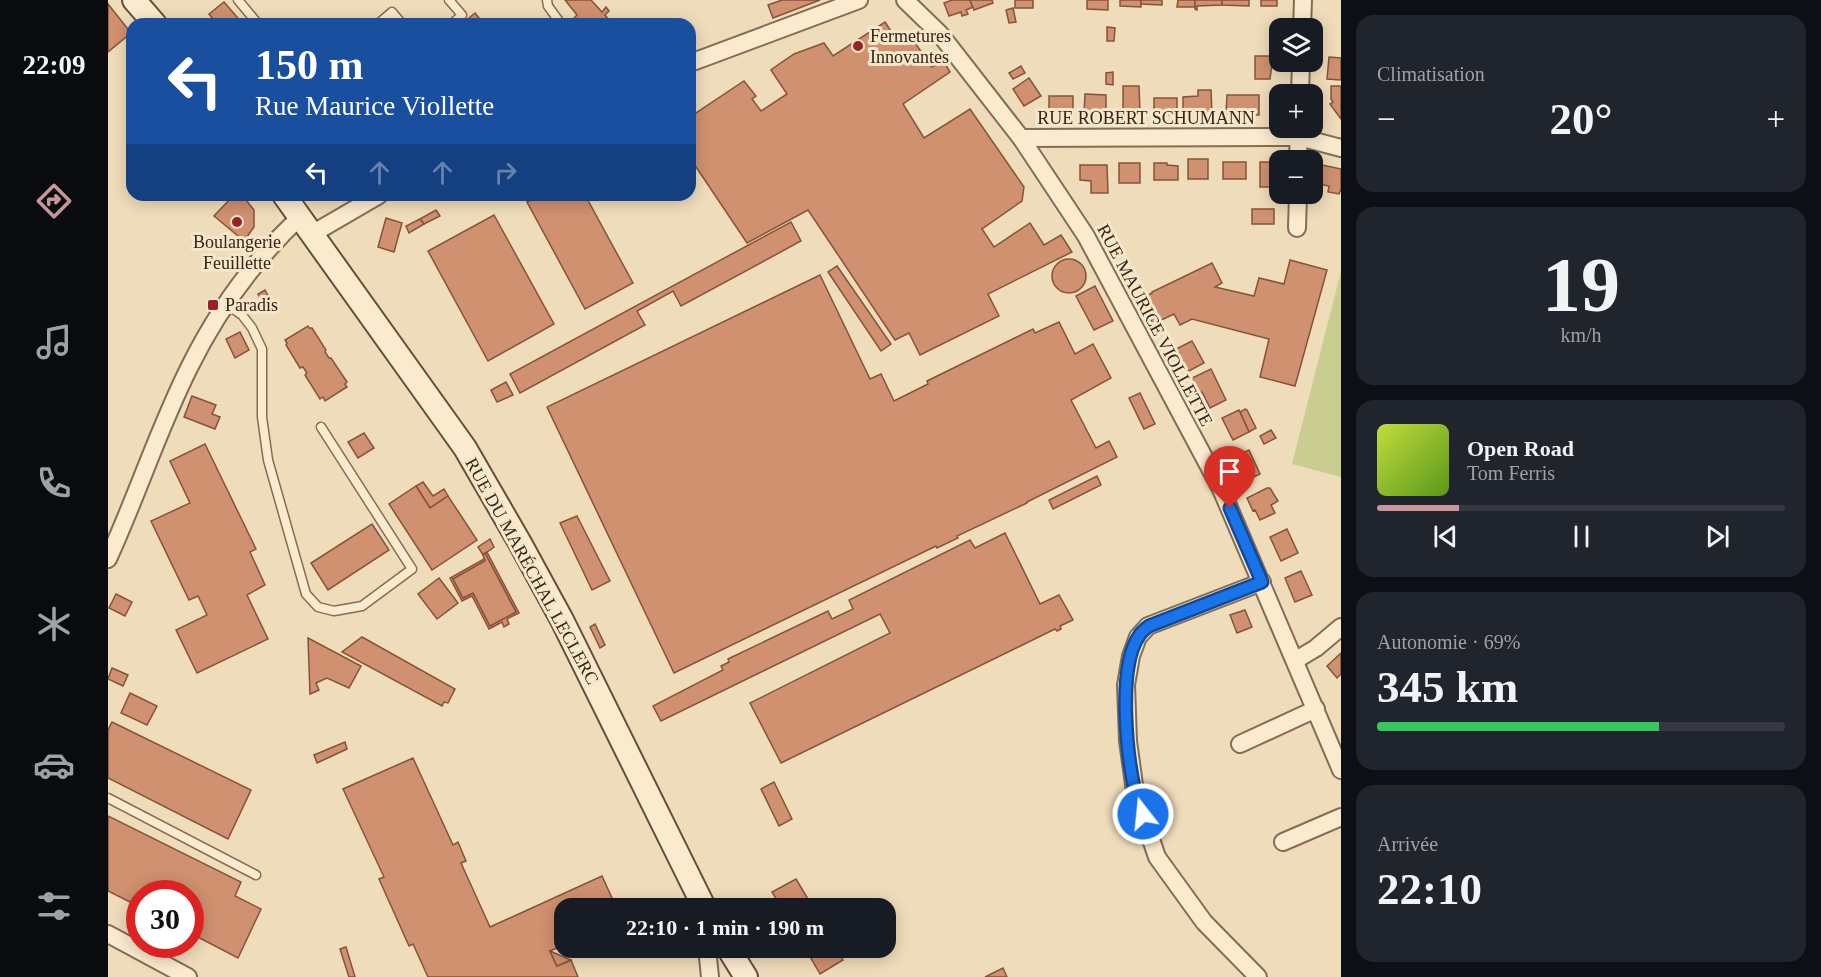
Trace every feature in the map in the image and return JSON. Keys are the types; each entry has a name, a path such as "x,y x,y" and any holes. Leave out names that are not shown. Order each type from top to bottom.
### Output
{"main road":[{"path":"134,0 150,18"},
{"name":"RUE DU MARÉCHAL LECLERC","path":"288,201 465,448 562,620 700,898"},
{"path":"734,958 746,977"}],"street":[{"path":"696,61 859,0"},
{"name":"RUE MAURICE VIOLLETTE","path":"905,0 940,34 1021,138 1086,236 1221,489 1296,660 1341,770"},
{"path":"1302,18 1303,0"},
{"name":"RUE ROBERT SCHUMANN","path":"1021,138 1269,133"},
{"name":"RUE ROBERT SCHUMANN","path":"1315,138 1341,148"},
{"path":"108,559 189,368 226,304 276,240 365,201"},
{"path":"1297,228 1298,204"},
{"path":"1258,977 1203,922 1157,857 1135,792 1128,741 1126,685 1131,656 1138,637 1149,626 1262,582"},
{"path":"1296,660 1316,648 1341,627"},
{"path":"1240,744 1316,708"},
{"path":"1283,842 1341,817"},
{"path":"108,934 188,977"},
{"path":"708,958 710,977"}],"lane":[{"path":"238,0 253,18"},
{"path":"449,0 462,15 459,18"},
{"path":"547,0 548,6 557,18"},
{"path":"385,18 392,12 397,18"},
{"path":"226,304 242,315 252,328 262,349 262,417 267,460 306,594 318,607 334,612 362,606 412,569 321,427"},
{"path":"108,798 256,874"}],"green space":[{"path":"1341,271 1341,477 1292,464"}],"building":[{"path":"565,0 591,0 602,12 606,7 609,11 605,15 607,18 574,18 577,15"},
{"path":"782,0 820,0 773,18 768,5"},
{"path":"952,0 970,0 973,7 966,10 968,14 962,16 961,12 949,16 944,3"},
{"path":"970,0 992,0 993,3 974,10"},
{"path":"1015,0 1033,0 1033,8 1015,8"},
{"path":"1087,0 1108,0 1108,10 1087,9"},
{"path":"1120,0 1141,0 1141,7 1120,6"},
{"path":"1141,0 1162,0 1162,5 1141,4"},
{"path":"1178,0 1195,0 1195,7 1177,7"},
{"path":"1195,0 1222,0 1222,5 1197,6 1197,10"},
{"path":"1222,0 1249,0 1249,6 1222,5"},
{"path":"1261,0 1277,0 1277,6 1261,6"},
{"path":"224,2 238,18 212,18 209,14"},
{"path":"108,4 126,27 126,37 108,52"},
{"path":"1013,8 1016,22 1009,23 1006,10"},
{"path":"475,13 479,18 469,18"},
{"path":"885,22 896,39 908,33 932,67 943,60 950,72 903,104 924,138 970,109 1024,187 1022,201 982,229 994,247 1030,223 1044,245 1061,235 1072,252 988,294 999,316 920,355 909,333 895,340 808,210 747,243 696,167 696,113 744,81 756,96 752,99 761,111 787,94 772,69 794,54 824,43 833,56"},
{"path":"1107,27 1115,28 1114,41 1107,41"},
{"path":"1255,56 1269,56 1270,79 1255,79"},
{"path":"1329,57 1341,58 1341,80 1327,79"},
{"path":"1021,66 1025,73 1013,79 1009,73"},
{"path":"1113,72 1113,85 1106,84 1106,73"},
{"path":"1029,78 1041,96 1024,106 1013,89"},
{"path":"1123,86 1139,86 1140,113 1123,114"},
{"path":"1331,86 1341,86 1341,119 1330,104 1333,102"},
{"path":"1198,90 1211,90 1212,114 1183,114 1183,97 1198,96"},
{"path":"1085,94 1106,95 1106,113 1084,113"},
{"path":"1227,95 1259,95 1259,115 1226,114"},
{"path":"1049,96 1073,96 1073,113 1049,113"},
{"path":"1154,98 1177,98 1177,115 1154,114"},
{"path":"1188,159 1208,159 1208,179 1188,179"},
{"path":"1223,162 1246,162 1246,179 1223,179"},
{"path":"1260,162 1269,162 1269,187 1260,187"},
{"path":"1119,163 1140,163 1140,183 1119,183"},
{"path":"1154,163 1178,166 1178,180 1154,180"},
{"path":"1080,165 1107,165 1108,193 1091,193 1091,181 1080,180"},
{"path":"1323,165 1341,169 1339,194 1328,192 1329,186 1323,185"},
{"name":"Boulangerie Feuillette","path":"228,201 247,201 254,210 254,227 244,241 214,216"},
{"path":"588,201 633,283 585,309 527,202"},
{"path":"1252,209 1274,209 1274,224 1252,224"},
{"path":"436,210 440,216 424,224 420,219"},
{"path":"494,215 554,324 488,361 428,251"},
{"path":"386,218 402,223 394,252 378,247"},
{"path":"420,219 424,224 409,233 406,226"},
{"path":"791,222 801,241 681,306 673,291 637,311 645,325 520,393 510,374"},
{"path":"1069,259 1081,264 1086,276 1081,288 1069,293 1057,288 1052,276 1057,264"},
{"path":"1290,260 1327,270 1295,386 1260,377 1269,339 1192,319 1180,325 1174,314 1153,324 1141,299 1212,263 1222,283 1215,287 1254,296 1259,278 1284,284"},
{"path":"837,266 891,344 881,351 828,272"},
{"path":"820,275 870,379 881,374 894,401 928,384 927,381 1033,329 1035,333 1059,322 1075,354 1093,344 1111,378 1071,400 1096,448 1109,441 1117,457 957,536 958,538 937,548 936,546 674,673 547,407"},
{"path":"1095,286 1113,321 1094,330 1076,296"},
{"path":"265,290 271,301 264,305 258,294"},
{"path":"308,326 312,328 326,350 325,352 347,382 345,384 347,387 325,401 323,397 320,399 305,375 307,373 303,367 300,368 286,345 285,340"},
{"path":"240,332 249,350 235,358 226,339"},
{"path":"1192,341 1204,363 1187,372 1176,349"},
{"path":"1211,369 1226,400 1210,408 1192,378"},
{"path":"506,382 513,395 497,402 491,390"},
{"path":"1140,393 1155,424 1144,429 1129,398"},
{"path":"192,396 216,405 212,414 220,417 215,429 184,417"},
{"path":"1245,409 1256,428 1249,432 1240,412"},
{"path":"1239,410 1249,432 1233,440 1222,418"},
{"path":"1271,430 1276,438 1264,444 1260,436"},
{"path":"364,433 374,448 358,458 348,442"},
{"path":"205,444 256,549 250,552 265,585 247,595 268,639 197,673 176,630 207,615 198,596 189,600 151,521 190,503 170,461"},
{"path":"1249,450 1260,474 1244,482 1232,458"},
{"path":"1097,476 1101,485 1053,509 1049,500"},
{"path":"423,482 433,496 444,489 448,496 430,508 416,486"},
{"path":"416,486 430,508 448,496 477,540 432,570 389,504"},
{"path":"1270,488 1278,501 1271,505 1275,513 1260,520 1247,498"},
{"path":"577,516 610,581 592,590 560,523"},
{"path":"372,524 389,550 328,590 311,563"},
{"path":"1287,529 1298,553 1281,561 1270,537"},
{"path":"1005,533 1040,604 1059,595 1073,620 1060,626 1061,629 1057,631 1055,629 781,763 750,703 890,633 880,614 661,721 653,706 723,670 721,666 729,662 728,659 828,611 832,619 853,609 849,600 970,540 975,548"},
{"path":"490,539 494,547 483,555 478,547"},
{"path":"487,552 519,613 507,619 509,624 504,627 502,622 489,629 472,596 462,601 450,578 484,559 485,561 453,579 463,598 473,593 490,626 516,612 485,553"},
{"path":"485,553 516,612 490,626 473,593 463,598 453,579 485,561 483,555"},
{"path":"1301,571 1312,595 1295,602 1285,578"},
{"path":"439,578 458,603 437,619 418,594"},
{"path":"116,594 132,602 125,616 109,608"},
{"path":"1245,610 1252,627 1237,633 1230,615"},
{"path":"595,624 605,645 600,648 590,627"},
{"path":"362,637 455,689 448,703 444,702 442,706 342,652"},
{"path":"308,638 361,666 349,688 327,678 316,683 319,690 310,694"},
{"path":"1341,653 1341,674 1337,678 1327,666"},
{"path":"112,668 128,675 123,686 108,679"},
{"path":"130,693 157,706 147,725 121,713"},
{"path":"112,722 251,790 228,839 108,778 108,730"},
{"path":"345,742 347,749 317,763 314,755"},
{"path":"413,758 453,845 458,842 466,861 461,863 490,927 602,876 612,898 554,898 554,949 550,951 557,966 571,960 578,977 428,977 413,944 409,946 379,879 384,877 343,789"},
{"path":"774,782 792,819 779,826 761,789"},
{"path":"108,816 241,882 235,896 261,909 238,958 204,940 204,880 126,880 126,900 108,891"},
{"path":"796,879 807,898 776,898 772,892"},
{"path":"346,947 355,977 349,977 340,949"},
{"path":"550,951 554,953 554,958 571,960 557,966"},
{"path":"811,958 842,958 843,960 820,974"},
{"path":"1003,968 1007,977 985,977"}],"place":[{"name":"Fermetures Innovantes","path":"858,46"},
{"name":"Boulangerie Feuillette","path":"237,222"},
{"name":"Paradis","path":"213,305"}],"route":[{"path":"1143,814 1135,792 1128,741 1126,685 1131,656 1138,637 1149,626 1262,582 1230,508"}]}
